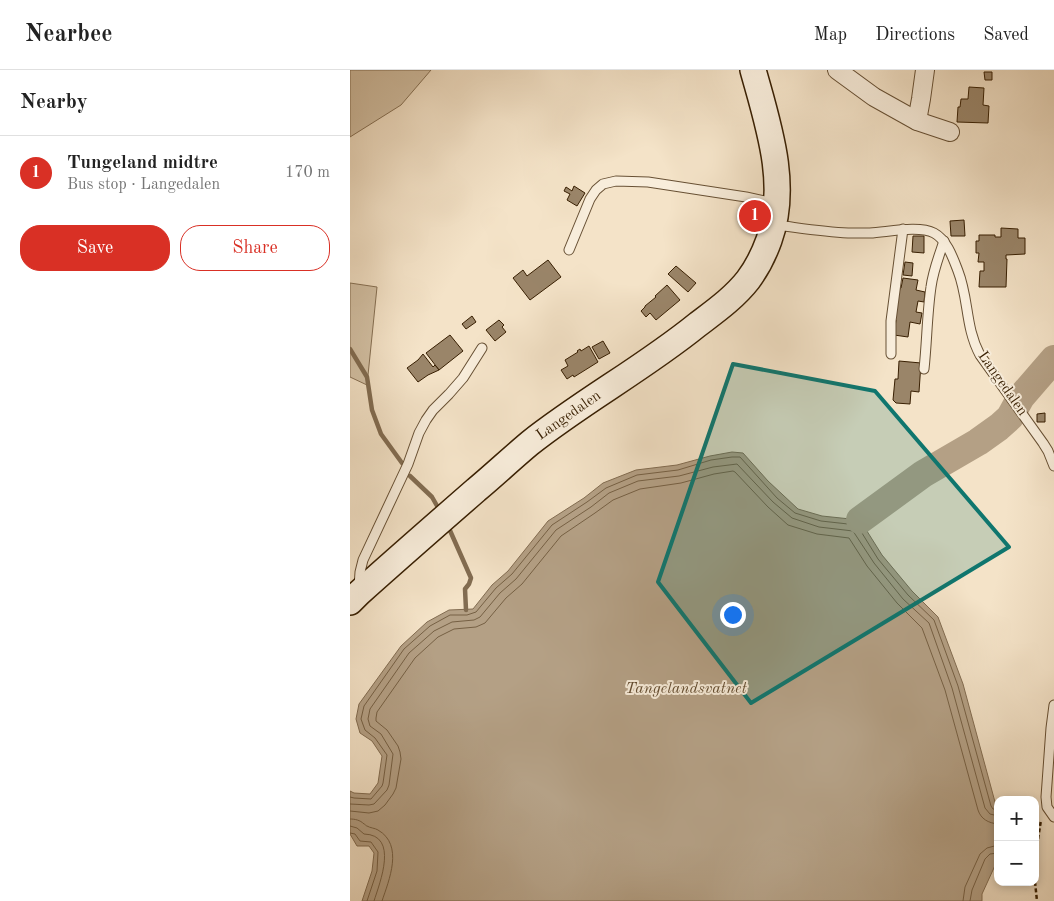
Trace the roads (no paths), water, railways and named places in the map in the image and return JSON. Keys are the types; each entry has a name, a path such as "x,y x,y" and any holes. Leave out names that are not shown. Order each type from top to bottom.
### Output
{"main road":[{"name":"Langedalen","path":"355,597 530,444 560,421 681,338 734,295 747,280 763,256 775,214 777,185 773,149 753,70"}],"street":[{"path":"837,70 874,98 917,121 950,132"},
{"path":"917,121 925,70"}],"lane":[{"path":"569,250 590,199 596,190 603,184 616,180 648,182 746,197 775,214 827,231 872,233 904,229 930,231 937,234 944,241 931,284 927,313 924,369"},
{"path":"891,354 891,321 904,229"},
{"name":"Langedalen","path":"944,241 952,254 959,273 974,344 1048,451 1054,466"},
{"path":"355,597 363,560 408,464 419,433 433,410 463,378 482,348"},
{"path":"1054,705 1046,797 1047,807 1054,818"}],"water":[{"name":"Tangelandsvatnet","path":"732,452 743,453 768,481 798,509 822,516 860,520 882,555 912,591 938,617 963,684 994,798 994,868 982,894 982,901 362,901 372,871 374,853 369,846 357,846 350,834 350,791 370,794 378,783 382,756 372,741 360,733 356,719 359,704 401,646 427,622 449,610 473,609 492,585 508,571 548,521 584,498 603,483 636,470 677,465"}],"waterway":[{"path":"350,349 367,377 372,410 381,434 402,463"},
{"path":"860,520 923,474 978,442 999,427 1010,417 1021,397 1054,359"},
{"path":"410,476 432,497 440,511"},
{"path":"448,526 471,578 465,589 466,610"}],"place":[{"name":"Tungeland midtre","path":"755,216"}]}
